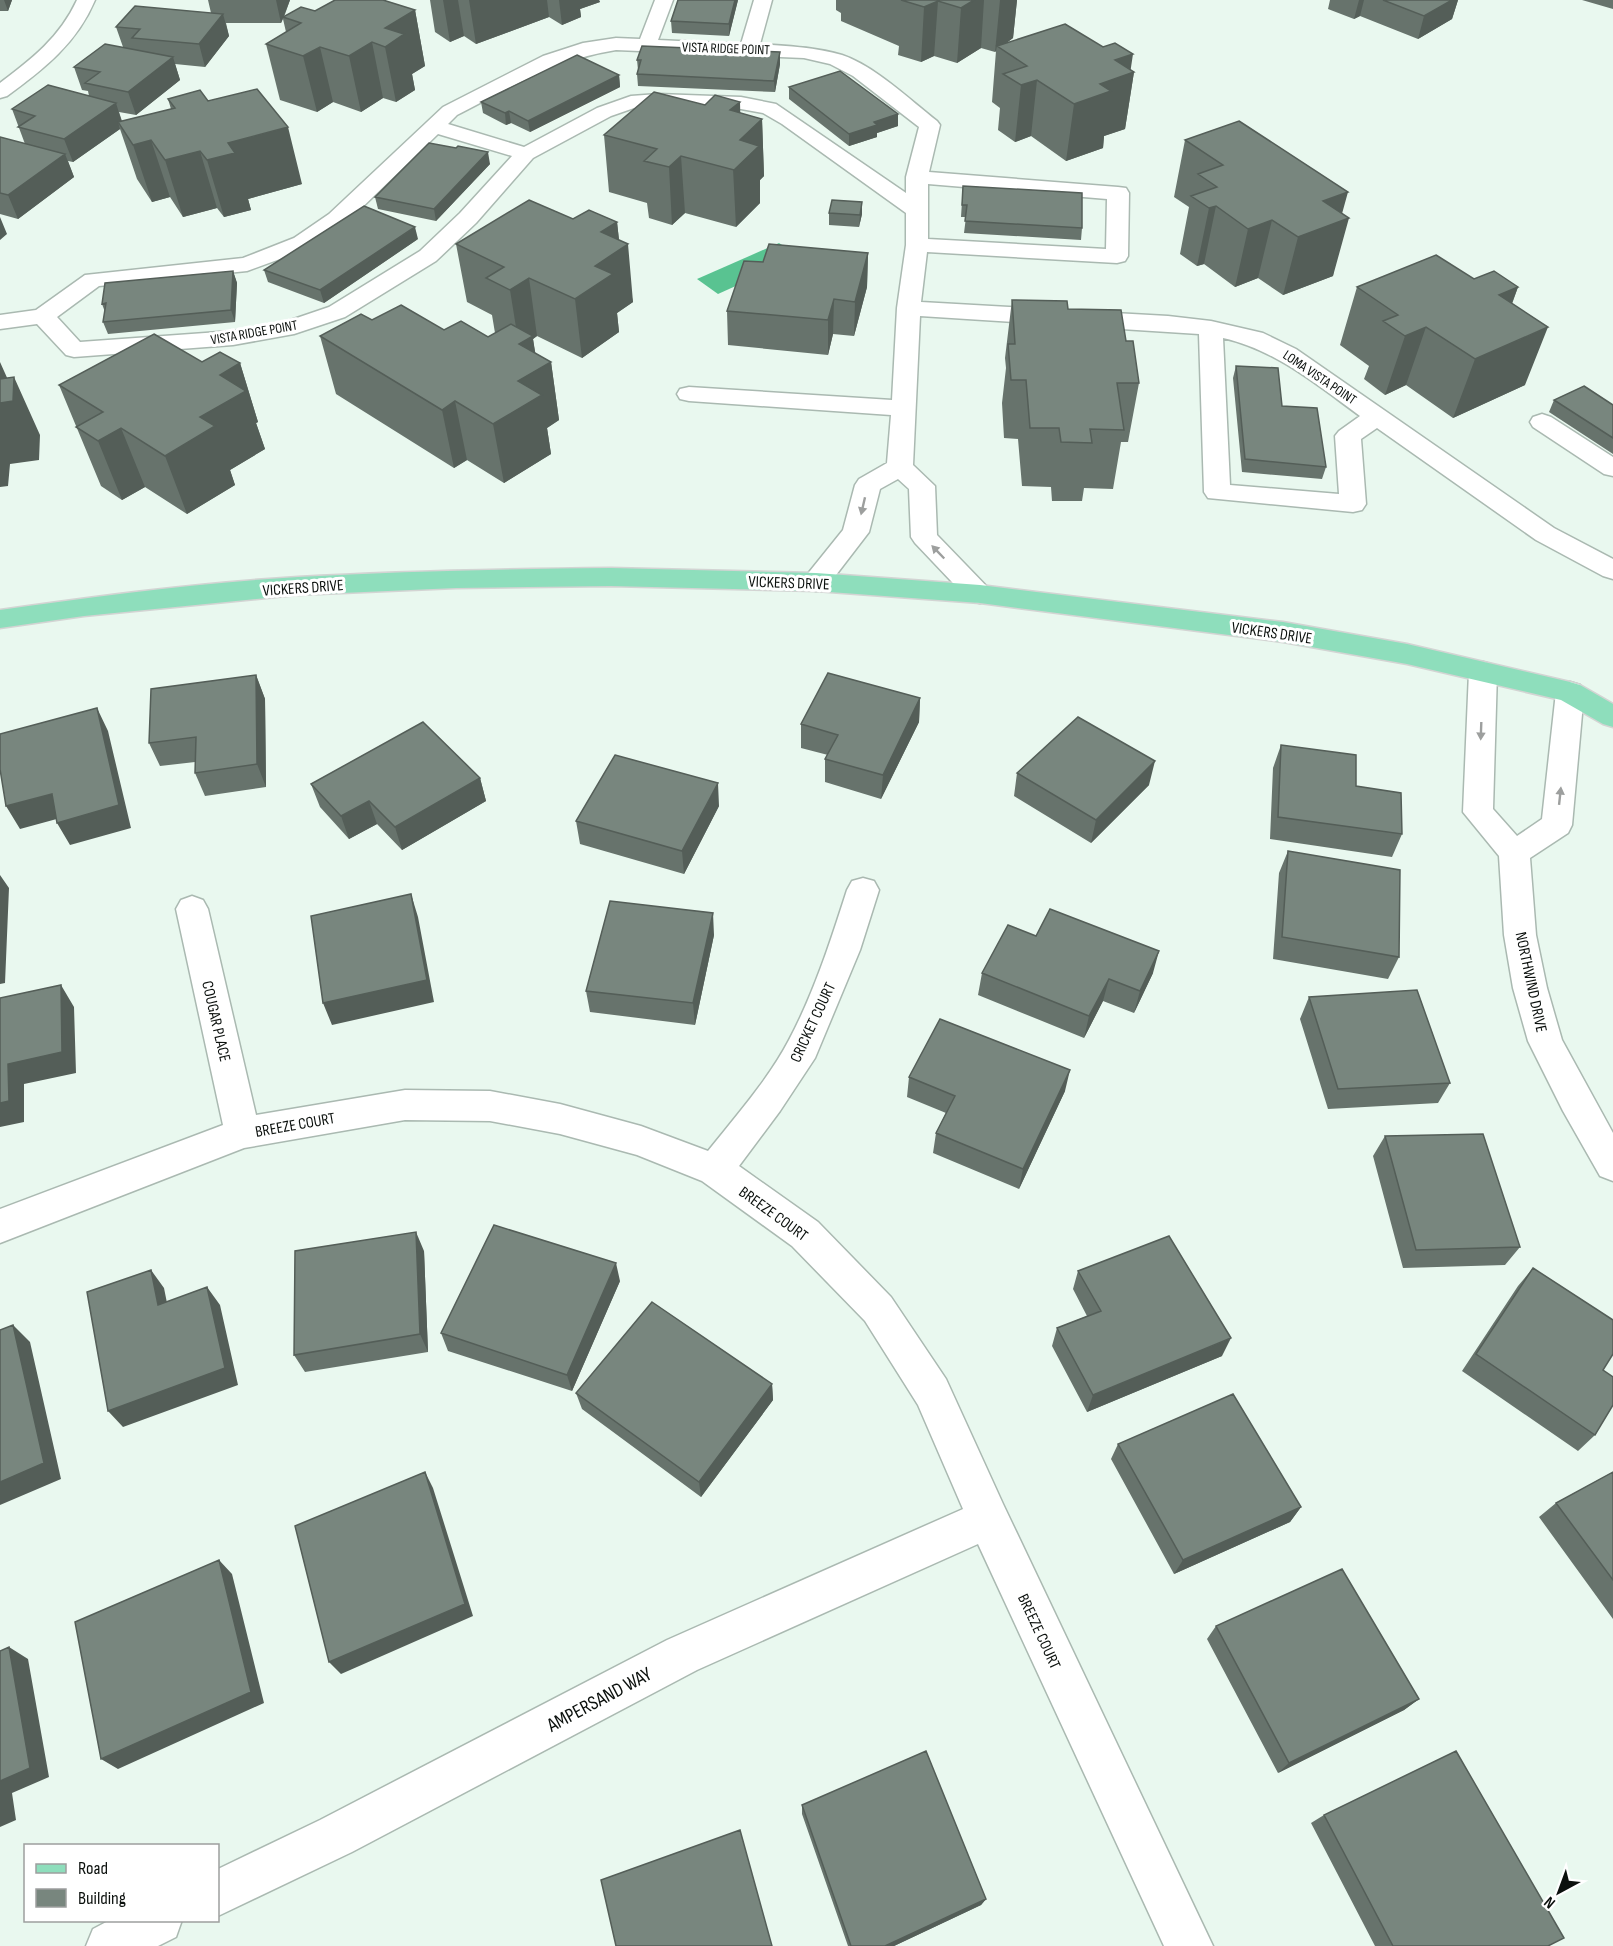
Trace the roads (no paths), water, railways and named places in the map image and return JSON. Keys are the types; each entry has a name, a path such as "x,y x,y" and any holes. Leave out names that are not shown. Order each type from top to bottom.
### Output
{"main road":[{"name":"VICKERS DRIVE","path":"0,619 84,607 296,586 399,581 610,577 816,582 980,594 1283,632 1407,654 1570,692 1613,717"},
{"name":"VICKERS DRIVE","path":"1570,692 1613,687"}],"street":[{"path":"0,92 38,64 59,44 72,28 86,0"},
{"path":"647,45 664,0"},
{"path":"749,49 763,0"},
{"name":"VISTA RIDGE POINT","path":"0,322 43,316 93,280 247,264 302,243 337,219 450,111 550,60 584,49 616,44 804,52 837,60 860,72 930,125 917,177 915,209 917,245 909,308 900,467"},
{"name":"VISTA RIDGE POINT","path":"43,316 74,350 233,338 286,329 337,312 428,256 468,218 526,154 604,112 631,102 658,100 741,103 769,108 915,209"},
{"path":"434,126 526,154"},
{"path":"917,177 1118,193 1117,256 917,245"},
{"name":"LOMA VISTA POINT","path":"909,308 1168,323 1211,328 1255,338 1288,354 1545,534 1613,570"},
{"path":"1211,328 1218,492 1353,504 1348,436 1377,416"},
{"path":"689,394 903,408"},
{"path":"1542,422 1613,468"},
{"path":"816,582 856,532 868,485 900,467 922,486 924,537 980,594"},
{"path":"1483,672 1478,812 1514,853 1557,825 1570,692"},
{"name":"NORTHWIND DRIVE","path":"1514,853 1520,935 1530,988 1545,1041 1613,1165"},
{"name":"CRICKET COURT","path":"715,1170 768,1100 803,1048 844,950 862,890"},
{"name":"COUGAR PLACE","path":"192,909 242,1133"},
{"name":"BREEZE COURT","path":"0,1226 242,1133 405,1105 489,1107 572,1122 641,1141 715,1170 805,1233 878,1309 932,1392 988,1519 1189,1946"},
{"name":"AMPERSAND WAY","path":"219,1893 336,1836 682,1655 988,1519"},
{"path":"110,1946 155,1922"}]}
